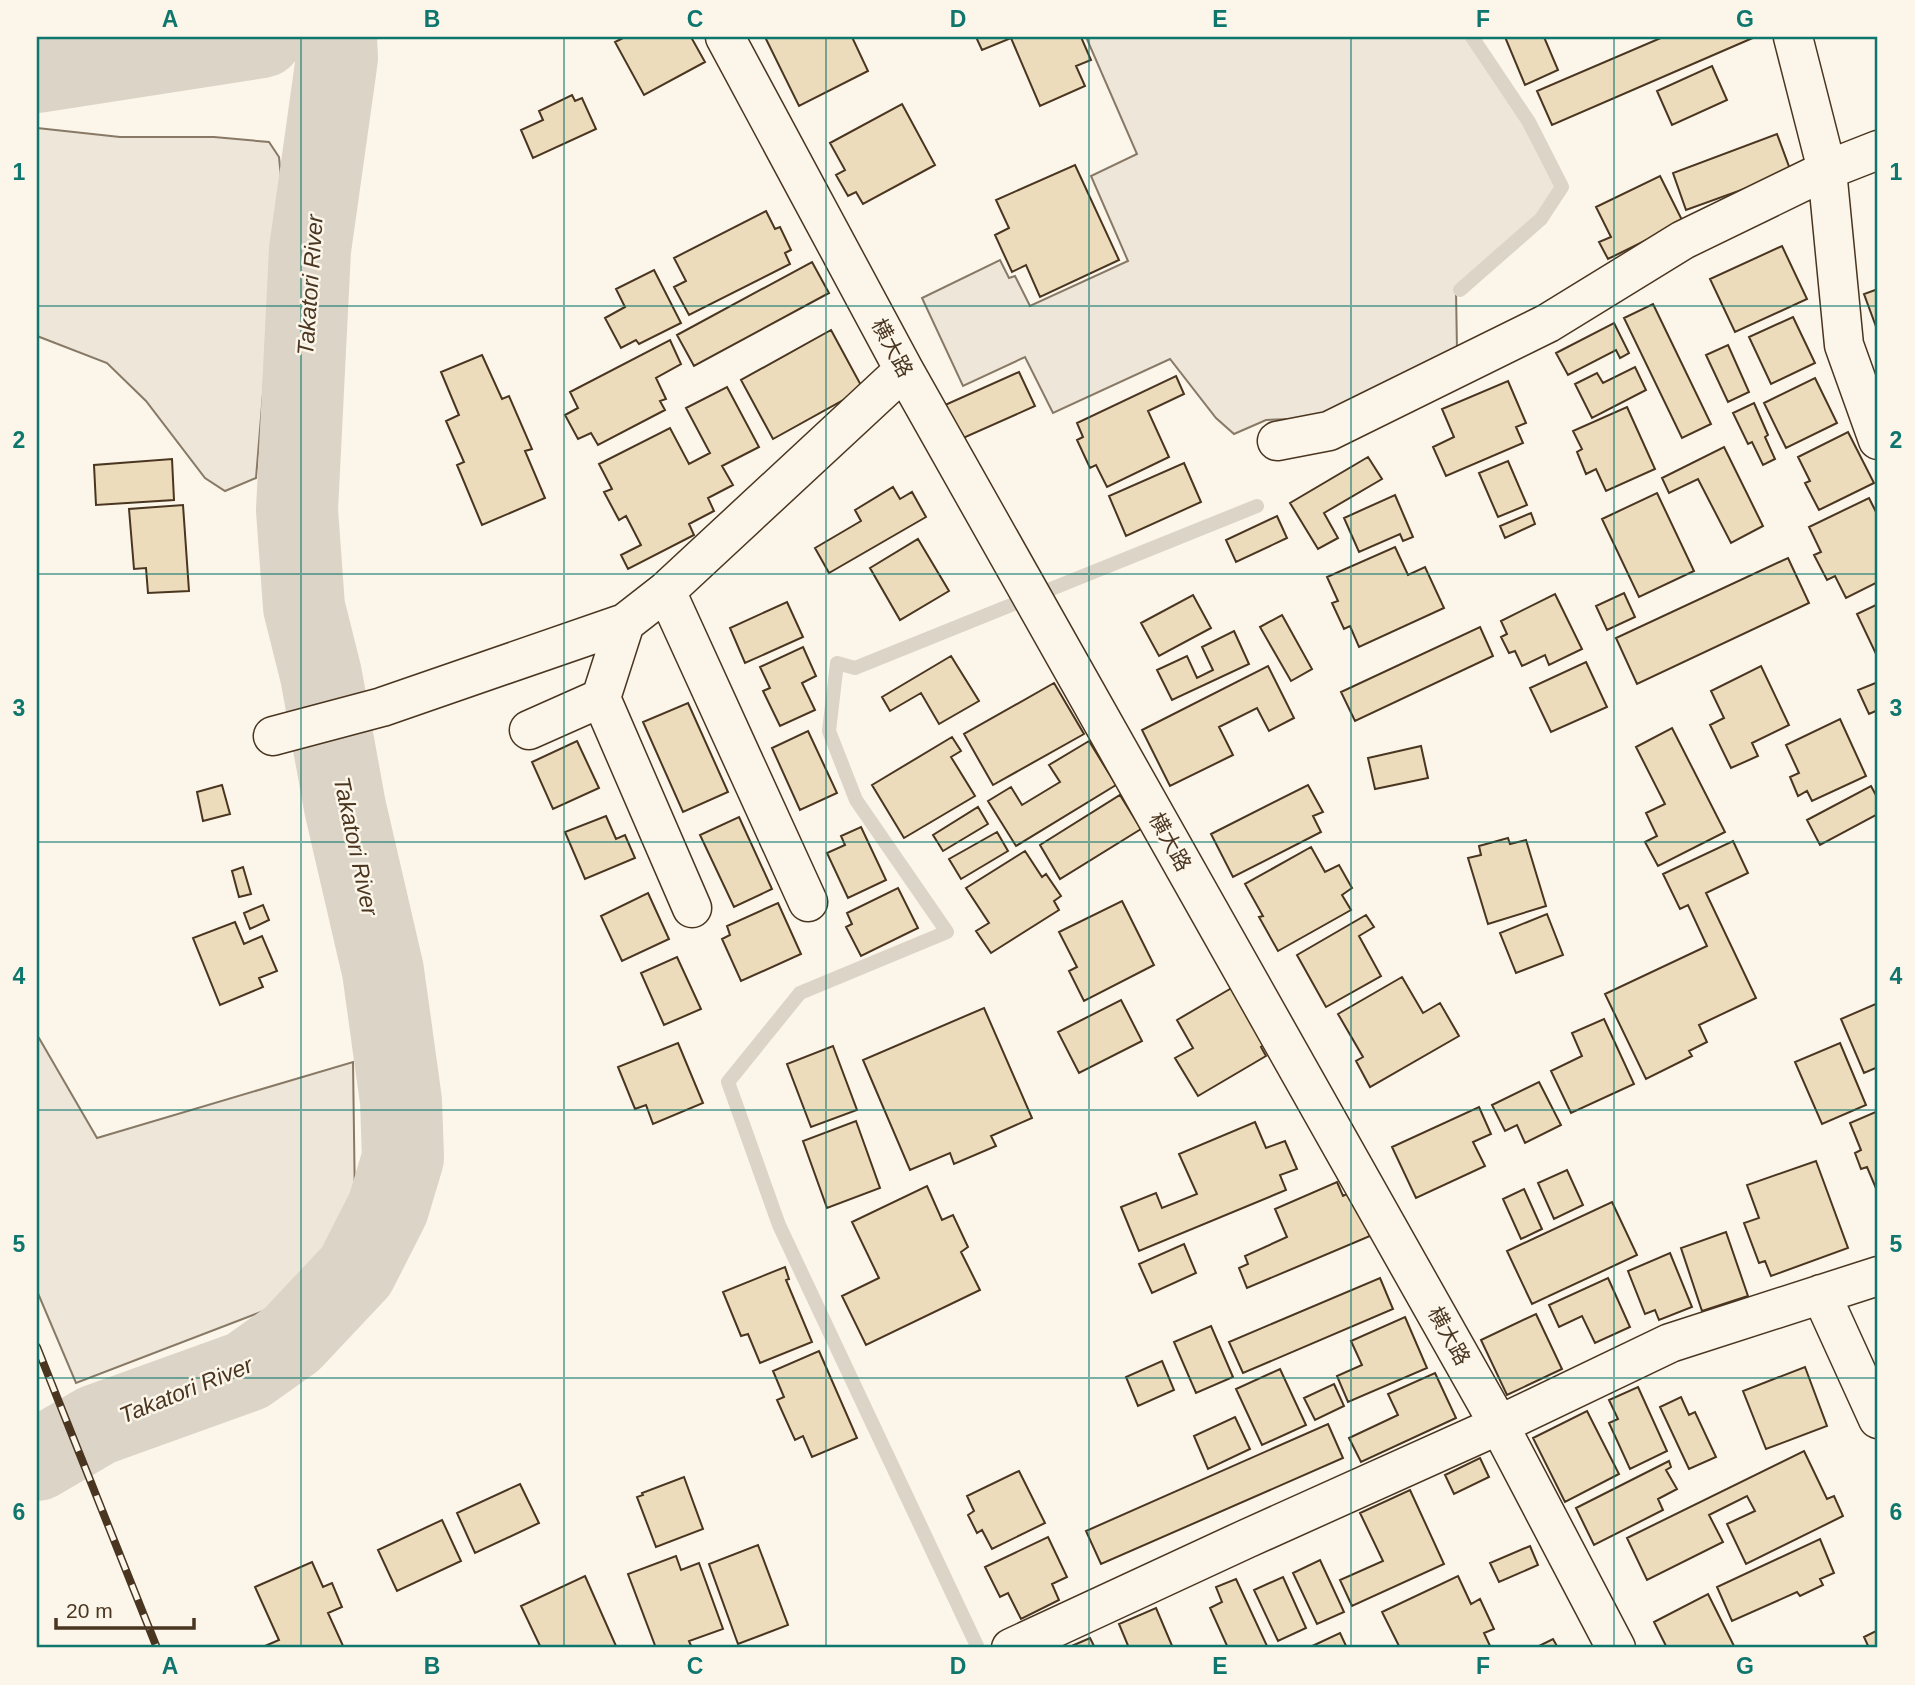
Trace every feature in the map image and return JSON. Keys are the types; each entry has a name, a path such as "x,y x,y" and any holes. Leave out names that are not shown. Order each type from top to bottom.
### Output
{"street":[{"name":"横大路","path":"725,37 904,370 1499,1425 1616,1648"},
{"path":"1793,37 1827,170 1844,345 1878,440"},
{"path":"1277,441 1329,431 1468,364 1548,323 1683,240 1827,170 1878,150"},
{"path":"273,736 382,707 625,623 666,592 904,370"},
{"path":"666,592 808,902"},
{"path":"625,623 601,698 692,908"},
{"path":"529,730 601,698"},
{"path":"1011,1648 1499,1425 1670,1343 1878,1276"},
{"path":"1821,1294 1878,1419"}],"shaded area":[{"path":"1086,37 1467,37 1511,100 1555,184 1556,200 1456,290 1457,350 1317,418 1266,420 1234,434 1216,418 1170,359 1053,413 1025,357 963,386 922,298 1000,260 1009,278 1015,276 1030,306 1128,261 1091,176 1137,154"},
{"path":"37,128 120,137 214,137 269,142 279,157 281,177 256,478 225,491 205,478 146,401 107,363 37,336"},
{"path":"39,1038 97,1138 353,1062 355,1206 316,1264 266,1310 76,1383 37,1291"}],"building":[{"path":"625,37 691,37 705,62 644,95 615,42"},
{"path":"765,37 852,37 868,71 799,106"},
{"path":"976,37 1081,37 1091,60 1076,66 1085,86 1040,106 1011,38 982,50"},
{"path":"1505,37 1544,37 1558,70 1525,85"},
{"path":"1663,37 1755,37 1552,125 1537,91"},
{"path":"1712,66 1727,100 1672,125 1657,91"},
{"path":"572,95 575,101 582,98 596,129 533,158 521,130 543,120 539,111"},
{"path":"902,104 935,165 863,204 856,192 848,196 836,175 845,170 830,143"},
{"path":"1777,134 1791,172 1686,210 1673,173"},
{"path":"1075,165 1119,260 1040,297 1026,265 1012,272 995,235 1009,228 996,200"},
{"path":"1660,176 1683,222 1608,259 1599,242 1611,237 1596,207"},
{"path":"766,211 775,229 780,227 791,250 785,253 790,264 689,315 674,287 686,281 674,258"},
{"path":"1782,246 1807,299 1735,332 1710,279"},
{"path":"812,262 829,293 694,366 677,335"},
{"path":"654,270 681,323 639,344 636,340 621,348 605,318 625,307 616,289"},
{"path":"1878,289 1878,332 1864,294"},
{"path":"1653,304 1711,424 1682,438 1624,318"},
{"path":"1793,317 1815,363 1771,384 1749,337"},
{"path":"1614,323 1629,353 1620,358 1616,350 1568,375 1556,353"},
{"path":"831,330 863,389 773,439 741,380"},
{"path":"670,340 681,364 656,378 666,399 660,401 665,410 598,445 591,433 578,439 565,415 578,408 570,392"},
{"path":"1728,345 1749,392 1728,402 1706,355"},
{"path":"482,355 502,399 509,396 532,449 525,451 545,498 482,525 457,465 464,462 446,421 459,415 441,372"},
{"path":"1635,367 1646,390 1592,418 1575,384 1597,373 1603,383"},
{"path":"1019,372 1035,406 961,439 945,405"},
{"path":"1176,376 1184,394 1148,411 1169,457 1107,487 1096,465 1090,468 1077,440 1083,437 1077,423"},
{"path":"1815,378 1837,423 1786,448 1764,403"},
{"path":"1508,381 1526,423 1516,427 1523,443 1446,476 1433,447 1454,437 1442,409"},
{"path":"727,387 759,447 722,466 733,485 708,498 714,511 689,524 694,535 628,569 621,555 641,545 626,516 619,520 604,492 612,489 599,464 670,428 689,464 710,453 686,408"},
{"path":"1754,403 1775,459 1763,465 1752,442 1748,444 1733,413"},
{"path":"1627,407 1655,469 1606,491 1596,469 1586,474 1577,452 1582,449 1573,431"},
{"path":"1848,432 1874,483 1819,510 1805,483 1810,481 1798,457"},
{"path":"1724,447 1763,526 1731,543 1698,479 1669,493 1662,478"},
{"path":"1368,457 1382,479 1324,513 1338,538 1318,549 1290,503"},
{"path":"172,459 174,500 96,505 94,465"},
{"path":"1508,461 1527,505 1498,517 1479,473"},
{"path":"1184,463 1201,502 1126,536 1109,496"},
{"path":"893,487 900,499 912,492 926,517 829,573 815,548 861,521 855,510"},
{"path":"1657,493 1694,571 1639,597 1602,519"},
{"path":"1395,495 1413,537 1403,541 1400,534 1359,552 1344,518"},
{"path":"1869,498 1878,516 1878,582 1846,598 1835,576 1827,580 1814,555 1821,552 1809,527"},
{"path":"183,505 189,591 148,593 146,568 134,569 129,509"},
{"path":"1531,513 1535,524 1505,538 1500,526"},
{"path":"1277,516 1287,538 1236,562 1226,540"},
{"path":"918,539 949,591 900,620 870,568"},
{"path":"1395,547 1408,575 1425,567 1444,608 1359,647 1350,626 1344,629 1332,603 1338,601 1327,577"},
{"path":"1788,558 1809,603 1637,684 1616,638"},
{"path":"1624,593 1635,617 1607,630 1596,606"},
{"path":"1555,594 1582,649 1549,665 1545,655 1522,666 1515,651 1509,653 1501,637 1507,634 1501,621"},
{"path":"1193,595 1211,628 1159,656 1141,623"},
{"path":"787,602 803,637 745,663 730,628"},
{"path":"1878,604 1878,653 1876,654 1857,614"},
{"path":"1282,615 1312,669 1291,681 1260,627"},
{"path":"1480,627 1493,656 1355,721 1341,692"},
{"path":"1234,631 1249,664 1172,700 1157,670 1187,656 1197,678 1213,670 1202,647"},
{"path":"803,647 816,676 802,683 815,710 780,726 763,691 770,688 760,667"},
{"path":"951,656 979,701 939,724 921,693 890,711 882,697"},
{"path":"1586,662 1607,707 1551,732 1530,688"},
{"path":"1268,666 1294,718 1269,731 1257,708 1219,727 1233,755 1170,786 1142,730"},
{"path":"1761,666 1789,725 1752,743 1758,756 1731,768 1710,725 1724,718 1711,691"},
{"path":"1878,682 1878,710 1869,714 1858,690"},
{"path":"1054,683 1084,734 993,785 964,734"},
{"path":"688,703 728,792 683,812 643,722"},
{"path":"1840,719 1866,776 1812,801 1807,791 1798,796 1790,777 1799,773 1786,745"},
{"path":"1672,728 1725,832 1658,866 1645,842 1657,836 1646,813 1665,804 1636,747"},
{"path":"808,731 837,793 800,810 772,748"},
{"path":"952,737 961,751 951,757 975,796 904,838 872,785"},
{"path":"577,741 599,788 553,809 532,762"},
{"path":"1089,741 1116,785 1016,846 988,801 1011,787 1022,805 1060,782 1049,765"},
{"path":"1421,746 1428,778 1375,789 1368,758"},
{"path":"222,785 230,814 203,821 197,792"},
{"path":"1308,785 1323,812 1313,816 1321,832 1233,877 1211,834"},
{"path":"1871,786 1878,799 1878,814 1820,845 1807,820"},
{"path":"1120,795 1141,829 1060,879 1040,845"},
{"path":"978,807 988,824 943,851 933,835"},
{"path":"606,816 616,839 625,835 635,858 585,879 565,832"},
{"path":"739,817 772,889 734,907 700,835"},
{"path":"861,827 886,880 848,898 827,853 845,845 841,836"},
{"path":"997,832 1008,851 961,879 949,859"},
{"path":"1508,838 1510,844 1526,840 1546,906 1488,924 1468,858 1481,855 1479,846"},
{"path":"1733,841 1748,873 1706,893 1756,998 1699,1025 1707,1042 1689,1051 1692,1056 1646,1079 1605,994 1707,946 1688,905 1680,909 1663,874"},
{"path":"1311,847 1325,872 1339,865 1352,888 1342,895 1351,910 1278,951 1245,884"},
{"path":"1025,851 1042,877 1046,874 1061,896 1054,901 1059,910 991,953 976,931 989,923 966,888"},
{"path":"243,867 251,894 239,897 232,871"},
{"path":"898,888 918,928 861,956 846,927 852,924 847,913"},
{"path":"648,893 669,939 622,961 601,916"},
{"path":"1122,901 1154,965 1084,1001 1069,971 1077,967 1059,932"},
{"path":"778,903 801,954 741,981 722,939 730,935 727,926"},
{"path":"263,905 269,920 250,929 244,913"},
{"path":"1547,914 1563,955 1516,973 1500,933"},
{"path":"1366,915 1374,927 1359,936 1381,976 1326,1007 1297,955"},
{"path":"235,922 244,944 262,936 277,971 259,978 263,987 220,1005 193,938"},
{"path":"677,957 701,1009 664,1025 641,973"},
{"path":"1402,977 1423,1013 1440,1003 1459,1036 1370,1087 1356,1061 1363,1057 1338,1014"},
{"path":"1235,986 1269,1043 1261,1047 1266,1056 1198,1096 1175,1058 1193,1048 1177,1020"},
{"path":"1121,1000 1142,1041 1079,1073 1058,1032"},
{"path":"1878,1003 1878,1067 1864,1073 1841,1019"},
{"path":"984,1008 1032,1118 991,1136 996,1146 954,1164 950,1153 910,1170 863,1060"},
{"path":"1604,1019 1634,1084 1571,1113 1551,1071 1582,1056 1572,1033"},
{"path":"678,1043 703,1103 653,1124 646,1105 635,1109 618,1067"},
{"path":"1840,1043 1866,1105 1822,1124 1795,1062"},
{"path":"833,1046 857,1110 811,1127 787,1064"},
{"path":"1539,1082 1561,1125 1525,1143 1517,1125 1505,1131 1492,1105"},
{"path":"1479,1107 1491,1134 1473,1142 1485,1166 1416,1198 1392,1147"},
{"path":"1878,1111 1878,1193 1867,1167 1861,1169 1855,1153 1861,1150 1850,1123"},
{"path":"856,1121 880,1188 827,1208 803,1141"},
{"path":"1255,1122 1266,1148 1285,1141 1297,1169 1280,1175 1286,1190 1139,1251 1121,1207 1156,1193 1162,1208 1197,1194 1179,1154"},
{"path":"1816,1161 1848,1248 1771,1276 1765,1261 1759,1263 1744,1223 1759,1218 1747,1185"},
{"path":"1567,1170 1583,1205 1554,1219 1538,1183"},
{"path":"1337,1182 1343,1196 1351,1192 1370,1236 1247,1288 1239,1268 1248,1264 1245,1256 1287,1237 1275,1209"},
{"path":"927,1186 942,1220 953,1215 968,1247 961,1252 980,1290 866,1345 842,1296 879,1278 852,1222"},
{"path":"1524,1189 1542,1229 1521,1239 1503,1199"},
{"path":"1612,1202 1637,1255 1532,1304 1507,1251"},
{"path":"1726,1232 1748,1296 1702,1311 1681,1248"},
{"path":"1184,1244 1196,1273 1152,1293 1139,1264"},
{"path":"1670,1253 1692,1307 1659,1320 1655,1310 1645,1314 1628,1271"},
{"path":"785,1267 789,1279 786,1280 812,1342 760,1363 748,1334 741,1336 723,1292"},
{"path":"1380,1278 1393,1309 1243,1373 1229,1342"},
{"path":"1608,1278 1630,1327 1595,1343 1582,1316 1559,1327 1549,1305"},
{"path":"1536,1314 1562,1369 1507,1395 1481,1340"},
{"path":"1405,1317 1427,1368 1348,1402 1337,1376 1362,1365 1351,1341"},
{"path":"1211,1326 1233,1377 1196,1393 1174,1342"},
{"path":"819,1351 857,1438 812,1457 803,1436 795,1440 777,1400 784,1397 773,1371"},
{"path":"1162,1361 1174,1390 1138,1406 1126,1377"},
{"path":"1805,1367 1827,1426 1766,1449 1743,1391"},
{"path":"1280,1369 1306,1425 1262,1445 1236,1389"},
{"path":"1435,1373 1456,1418 1361,1462 1349,1438 1398,1415 1388,1394"},
{"path":"1334,1384 1344,1406 1315,1420 1304,1398"},
{"path":"1638,1387 1667,1451 1630,1469 1609,1423 1618,1419 1609,1400"},
{"path":"1681,1397 1689,1415 1695,1412 1716,1457 1689,1469 1660,1407"},
{"path":"1587,1411 1619,1474 1565,1502 1533,1438"},
{"path":"1235,1417 1250,1449 1208,1469 1194,1436"},
{"path":"1328,1424 1343,1458 1101,1564 1086,1531"},
{"path":"1804,1451 1827,1499 1834,1496 1843,1516 1746,1564 1727,1524 1755,1511 1747,1496 1709,1515 1723,1542 1647,1580 1627,1538"},
{"path":"1480,1458 1489,1477 1454,1494 1445,1475"},
{"path":"1669,1461 1671,1467 1666,1470 1677,1489 1658,1499 1663,1510 1594,1545 1576,1508"},
{"path":"1019,1471 1045,1523 992,1549 982,1530 977,1533 968,1515 974,1511 967,1496"},
{"path":"684,1477 703,1529 656,1547 637,1497"},
{"path":"520,1484 539,1523 475,1553 457,1513"},
{"path":"1410,1490 1444,1564 1352,1606 1340,1580 1383,1561 1360,1513"},
{"path":"442,1520 461,1561 397,1591 378,1550"},
{"path":"1048,1537 1067,1577 1052,1584 1059,1600 1021,1619 1008,1593 1000,1597 985,1567"},
{"path":"1820,1539 1834,1573 1820,1579 1823,1585 1800,1596 1797,1592 1732,1621 1717,1587"},
{"path":"758,1545 788,1625 738,1644 709,1564"},
{"path":"1530,1546 1538,1565 1499,1582 1490,1563"},
{"path":"676,1556 681,1570 699,1563 723,1629 689,1641 692,1648 656,1648 628,1574"},
{"path":"1320,1560 1344,1612 1317,1624 1293,1573"},
{"path":"312,1562 323,1587 332,1583 342,1607 328,1613 344,1648 265,1648 279,1640 255,1587"},
{"path":"585,1576 616,1646 541,1648 521,1606"},
{"path":"1458,1576 1471,1604 1480,1599 1494,1629 1484,1633 1491,1648 1400,1648 1382,1612"},
{"path":"1283,1577 1306,1628 1278,1641 1254,1590"},
{"path":"1236,1579 1267,1646 1263,1648 1228,1648 1210,1608 1222,1602 1216,1587"},
{"path":"1708,1594 1735,1648 1667,1648 1654,1622"},
{"path":"1156,1608 1173,1648 1129,1648 1119,1624"},
{"path":"1878,1630 1878,1648 1869,1648 1864,1637"},
{"path":"1340,1633 1347,1648 1308,1648"},
{"path":"1090,1638 1095,1648 1067,1648"},
{"path":"1553,1639 1558,1648 1535,1648"}],"waterway":[{"path":"37,72 262,37"},
{"name":"Takatori River","path":"37,1460 97,1425 247,1371 292,1339 356,1271 388,1208 403,1158 401,1101 383,971 345,807 321,675 304,607 297,510 310,250 337,58 336,37"},
{"path":"1460,290 1541,219 1562,187 1529,122 1472,37"},
{"path":"978,1648 779,1225 728,1082 800,993 947,932 856,800 829,731 837,663 855,668 1257,506"}],"railway":[{"path":"37,1347 157,1648"}]}
